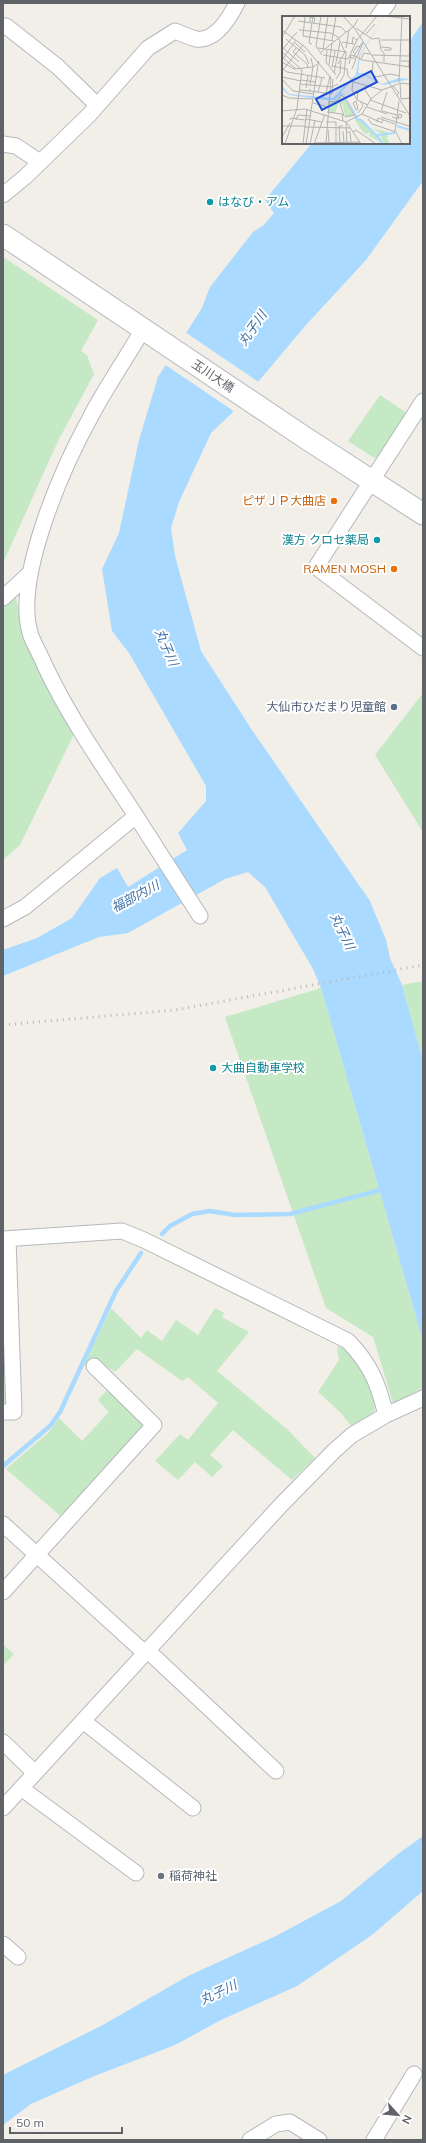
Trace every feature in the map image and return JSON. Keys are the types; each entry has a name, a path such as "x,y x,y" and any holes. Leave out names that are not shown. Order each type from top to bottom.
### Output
{"street":[{"path":"3,195 40,162 97,106 148,48 175,31 198,39 214,35 230,17 237,3"},
{"path":"379,16 388,3"},
{"path":"6,26 58,67 97,106"},
{"path":"3,144 16,146 40,162"},
{"name":"玉川大橋","path":"3,235 282,423 423,514"},
{"path":"143,329 90,417 67,465 44,527 30,573 27,599 31,635 62,700 200,916"},
{"path":"423,401 316,567 423,648"},
{"path":"3,598 30,573"},
{"path":"3,919 25,907 136,816"},
{"path":"3,1412 14,1412 6,1239 122,1231 144,1240 348,1341 364,1358 379,1389 386,1415"},
{"path":"3,1592 154,1425 94,1366"},
{"path":"3,1808 281,1505 334,1451 352,1435 386,1415 421,1399"},
{"path":"3,1524 36,1555 147,1652 276,1771"},
{"path":"83,1721 193,1808"},
{"path":"3,1742 35,1773"},
{"path":"21,1788 136,1873"},
{"path":"3,1944 18,1957"},
{"path":"374,2140 414,2074"},
{"path":"250,2140 276,2124 290,2122 319,2140"}],"green space":[{"path":"3,257 98,320 81,351 87,355 94,374 58,441 3,563"},
{"path":"380,395 408,414 381,456 374,458 348,441"},
{"path":"15,594 25,638 76,730 20,845 3,860 3,604"},
{"path":"423,693 423,832 375,755"},
{"path":"423,981 423,1061 402,985"},
{"path":"321,988 423,1341 423,1388 393,1403 373,1337 326,1308 225,1017"},
{"path":"111,1308 141,1338 147,1330 162,1341 176,1320 198,1335 215,1308 224,1313 222,1317 249,1332 217,1371 287,1429 315,1458 292,1480 233,1430 210,1455 223,1466 212,1477 195,1462 178,1480 155,1461 180,1434 188,1440 218,1403 188,1377 182,1381 137,1349 115,1372 96,1359 89,1366 84,1365"},
{"path":"337,1346 345,1349 358,1361 369,1383 374,1400 374,1411 367,1417 351,1426 341,1413 318,1392 339,1360"},
{"path":"6,1350 10,1406 3,1406 3,1351"},
{"path":"108,1389 142,1422 143,1427 64,1519 6,1469 48,1433 59,1418 82,1441 109,1412 98,1400"},
{"path":"3,1645 14,1654 3,1666"}],"water":[{"path":"423,22 423,181 366,260 306,325 232,413 211,433 179,502 171,528 175,556 201,651 252,730 370,901 386,940 390,958 402,985 423,1061 423,1341 321,988 313,969 265,887 248,872 225,879 128,933 99,937 3,976 3,950 37,938 72,918 100,878 117,868 128,887 187,850 178,833 206,801 206,786 129,653 112,631 102,569 119,533 139,440 158,377 202,308 210,287 253,232 264,225 274,213 265,200 311,144 410,144 410,41"},
{"name":"丸子川","path":"423,1836 423,1891 372,1935 297,1986 221,2020 175,2045 92,2077 31,2104 3,2125 3,2075 101,2026 188,1976 276,1936 341,1901 398,1854"}],"pier":[{"path":"185,332 260,383 235,412 164,364"}],"waterway":[{"path":"162,1234 170,1226 192,1214 210,1211 235,1215 290,1214 384,1189"},
{"path":"3,1466 50,1426 60,1412 116,1291 141,1253"}],"railway":[{"path":"3,1025 175,1010 423,965"}],"place":[{"name":"はなび・アム","path":"210,202"},
{"name":"ピザＪＰ大曲店","path":"334,501"},
{"name":"漢方 クロセ薬局","path":"377,540"},
{"name":"RAMEN MOSH","path":"394,569"},
{"name":"大仙市ひだまり児童館","path":"394,707"},
{"name":"大曲自動車学校","path":"213,1068"},
{"name":"稲荷神社","path":"161,1876"}],"water label":[{"name":"福部内川","path":"135,896"}]}
